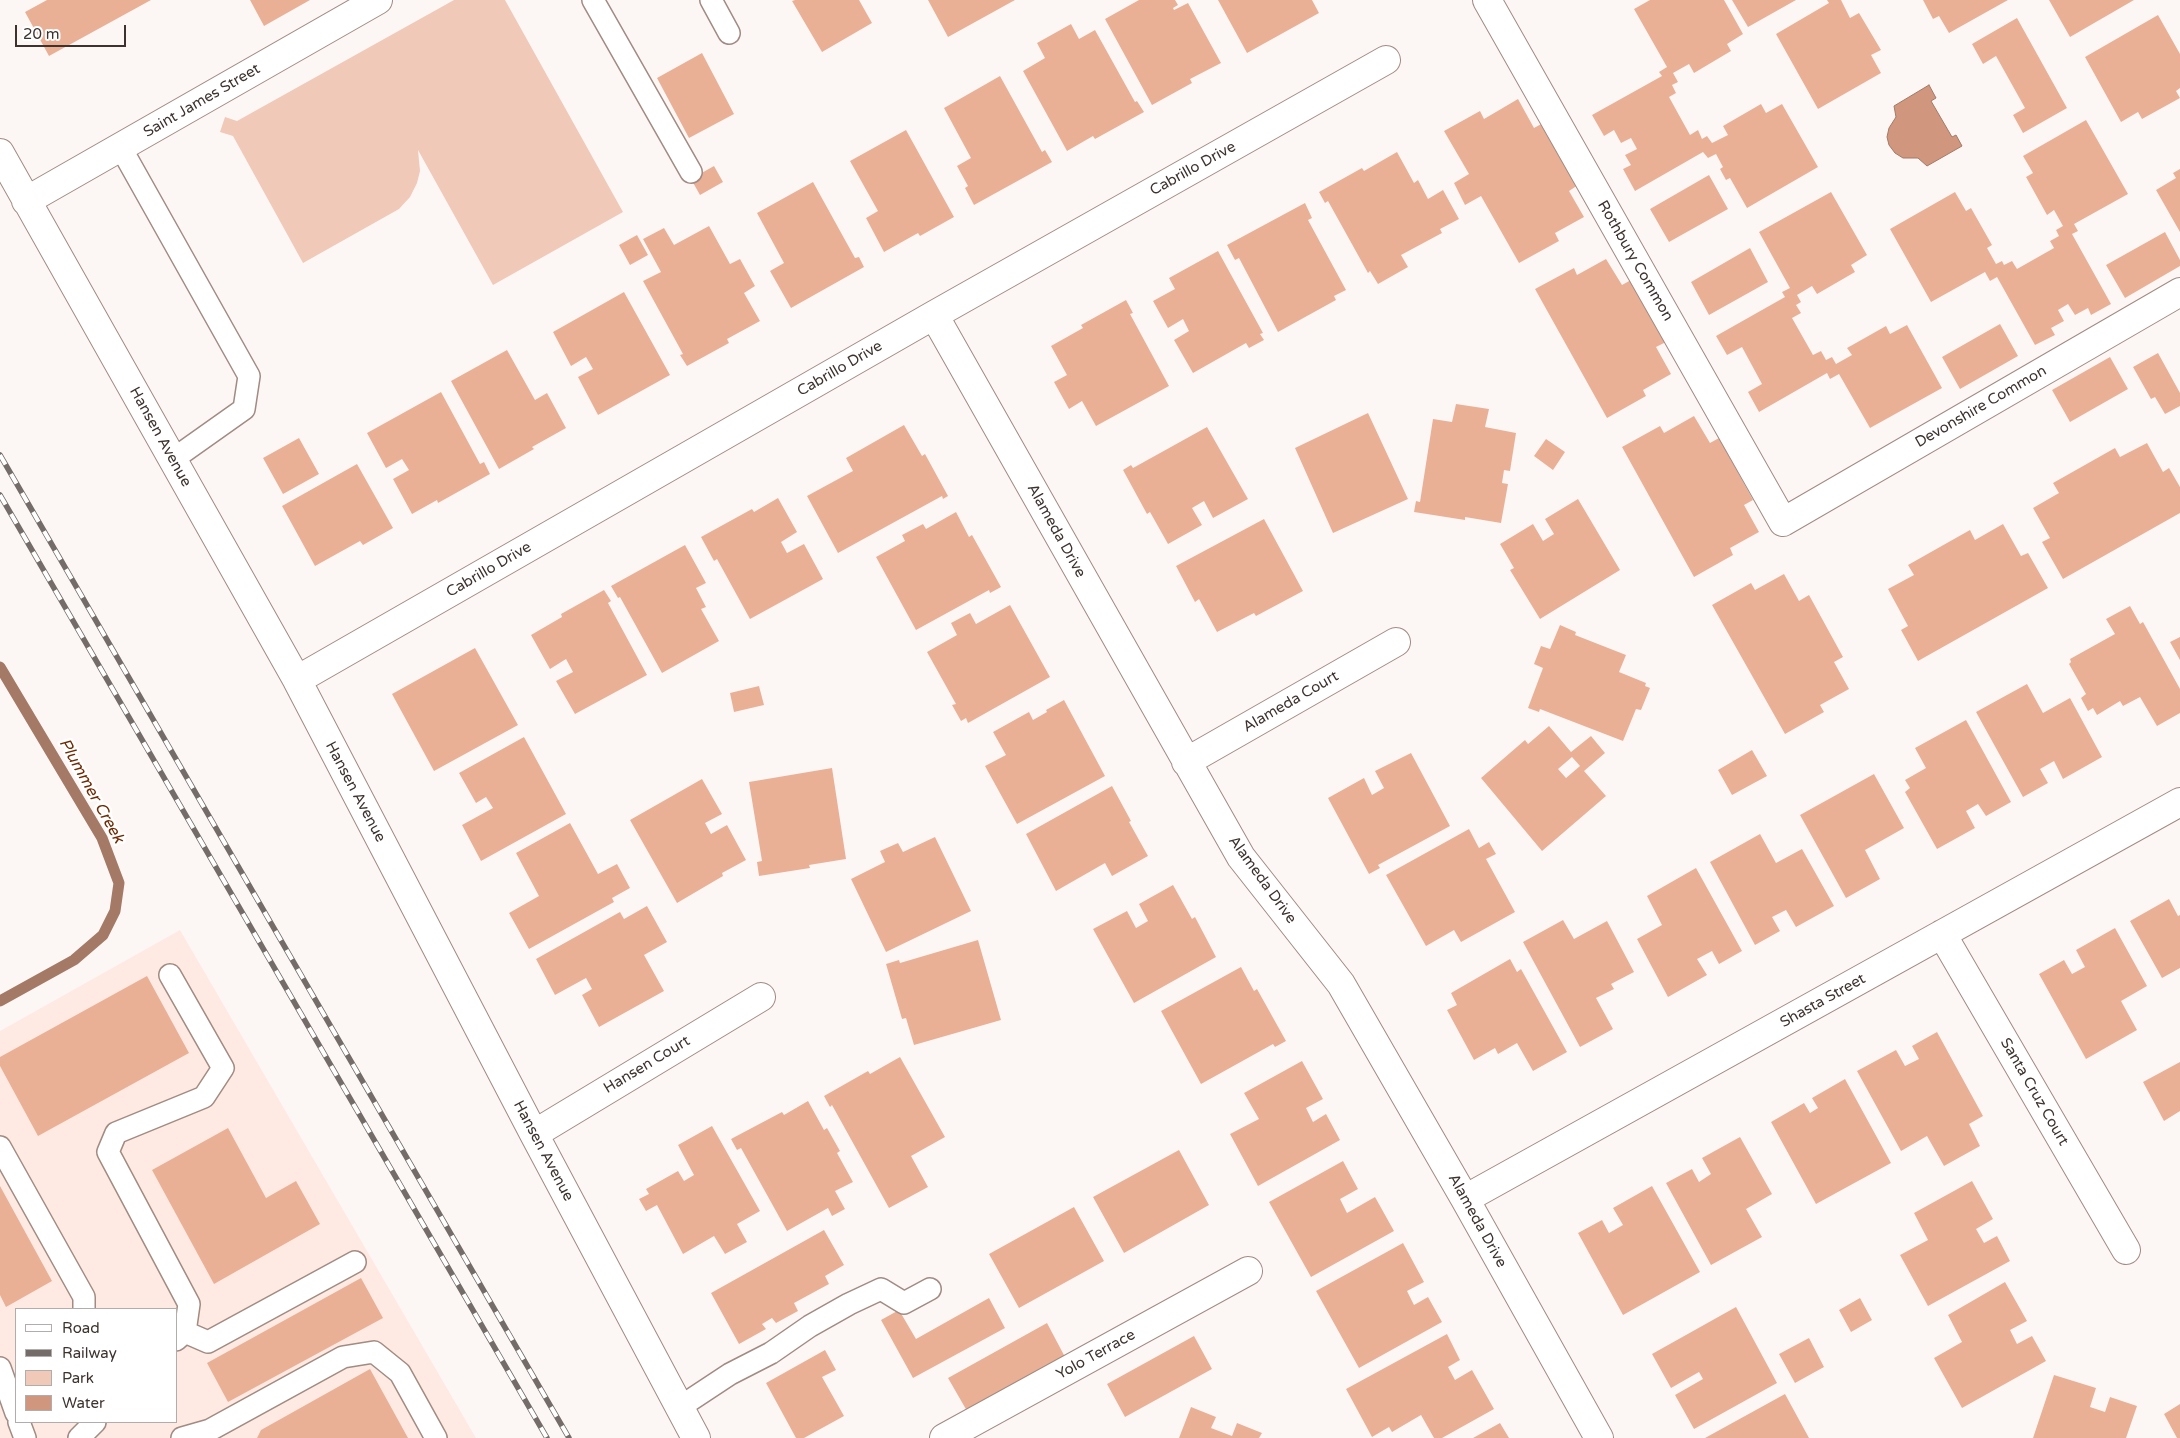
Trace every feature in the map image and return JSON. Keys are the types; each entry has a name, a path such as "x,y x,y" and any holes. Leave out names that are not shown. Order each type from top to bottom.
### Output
{"street":[{"name":"Saint James Street","path":"26,201 378,0"},
{"name":"Rothbury Common","path":"1487,0 1783,522"},
{"name":"Cabrillo Drive","path":"297,680 934,315 1386,60"},
{"name":"Hansen Avenue","path":"0,153 297,680 534,1134 696,1438"},
{"name":"Devonshire Common","path":"1783,522 2180,292"},
{"name":"Alameda Drive","path":"934,315 1241,857 1342,984 1599,1438"},
{"name":"Alameda Court","path":"1186,762 1396,642"},
{"name":"Shasta Street","path":"1465,1199 2180,802"},
{"name":"Santa Cruz Court","path":"1942,934 2126,1250"},
{"name":"Hansen Court","path":"534,1134 761,996"},
{"name":"Yolo Terrace","path":"944,1438 1248,1271"}],"lane":[{"path":"593,0 691,172"},
{"path":"711,0 729,33"},
{"path":"120,148 248,376 244,409 172,460"},
{"path":"170,975 223,1068 204,1097 116,1133 108,1152 189,1304 180,1336 208,1342 355,1262"},
{"path":"0,1147 84,1296 84,1308"},
{"path":"680,1407 730,1374 771,1353 810,1326 880,1289 904,1303 930,1289"},
{"path":"182,1438 210,1430 343,1357 374,1352 400,1373 436,1438"},
{"path":"0,1368 15,1410"},
{"path":"19,1423 25,1438"},
{"path":"72,1438 74,1423"},
{"path":"79,1438 94,1423"}],"shaded area":[{"path":"180,930 476,1438 0,1438 0,1031"}],"green space":[{"path":"454,0 505,0 623,212 493,285 418,150 420,171 417,183 410,197 399,209 303,263 233,136 220,132 225,117 237,121"}],"water":[{"path":"1929,85 1936,98 1931,101 1952,137 1956,135 1962,146 1927,166 1918,158 1903,158 1895,153 1889,145 1887,137 1889,128 1896,117 1894,106"}],"building":[{"path":"47,0 151,0 49,56 25,12"},
{"path":"250,0 310,0 264,26"},
{"path":"859,0 872,23 822,52 792,1"},
{"path":"928,0 1015,0 948,37"},
{"path":"1139,0 1175,0 1178,5 1173,8 1174,10 1188,3 1221,63 1190,79 1192,83 1152,105 1105,19"},
{"path":"1218,0 1312,0 1319,13 1247,53"},
{"path":"1650,0 1724,0 1743,34 1727,44 1731,51 1694,73 1689,64 1673,73 1678,82 1672,85 1676,93 1669,97 1690,135 1698,130 1702,139 1707,136 1712,143 1728,135 1723,126 1761,104 1766,113 1782,104 1818,167 1747,208 1730,178 1726,180 1720,169 1723,167 1716,154 1708,158 1703,152 1635,191 1623,169 1631,165 1625,155 1637,149 1631,138 1621,143 1614,130 1604,136 1592,115 1662,76 1659,72 1667,67 1634,9"},
{"path":"1732,0 1796,0 1748,27"},
{"path":"1827,0 1841,0 1850,18 1859,13 1881,50 1871,55 1881,73 1818,109 1776,34 1829,3"},
{"path":"1923,0 2008,0 1949,33 1939,16 1933,19"},
{"path":"2049,0 2134,0 2070,37"},
{"path":"2158,15 2180,54 2180,88 2176,91 2180,98 2142,119 2138,112 2121,122 2085,57"},
{"path":"2017,18 2067,108 2023,133 2013,115 2025,108 1996,56 1983,64 1972,44"},
{"path":"1071,24 1079,39 1095,30 1135,102 1137,101 1144,112 1095,139 1093,136 1067,151 1023,71 1045,58 1037,43"},
{"path":"702,53 734,114 689,138 657,78"},
{"path":"1000,76 1042,152 1045,150 1052,162 974,205 965,188 968,186 957,166 971,158 944,108"},
{"path":"1518,99 1534,128 1543,123 1578,185 1569,191 1584,217 1555,233 1559,241 1519,263 1481,196 1465,205 1454,183 1469,174 1444,131 1480,111 1484,119"},
{"path":"2086,120 2128,194 2074,224 2078,231 2072,234 2111,304 2091,315 2088,308 2075,315 2068,304 2058,310 2064,321 2051,328 2055,335 2035,345 1997,277 1990,281 1985,272 1931,302 1890,229 1955,192 1966,211 1971,208 1992,245 1987,248 1996,264 2002,261 2004,265 2012,261 2017,269 2054,248 2050,241 2059,236 2056,230 2063,226 2054,210 2047,215 2026,177 2033,173 2023,156"},
{"path":"906,130 954,217 920,236 918,233 884,252 866,218 878,211 850,161"},
{"path":"1397,152 1414,183 1418,180 1428,199 1443,190 1459,219 1440,229 1442,233 1401,255 1408,267 1378,284 1370,271 1368,273 1328,201 1325,203 1319,192 1362,168 1364,171"},
{"path":"714,166 723,182 700,195 691,179"},
{"path":"2180,169 2180,232 2156,190 2176,178 2173,173"},
{"path":"1709,175 1728,209 1669,242 1650,209"},
{"path":"813,182 855,258 859,257 864,267 791,308 770,271 784,263 757,213"},
{"path":"1831,192 1867,255 1851,265 1855,272 1817,294 1812,286 1797,295 1801,302 1796,305 1801,313 1792,318 1813,355 1821,351 1826,360 1832,357 1836,364 1852,355 1847,348 1886,326 1890,334 1907,325 1942,388 1870,428 1839,374 1830,379 1827,373 1759,412 1748,392 1762,384 1742,347 1727,355 1716,336 1785,297 1782,292 1790,288 1759,232"},
{"path":"1305,203 1312,218 1308,220 1346,290 1334,296 1336,300 1278,332 1239,258 1235,260 1227,245"},
{"path":"709,226 730,264 740,259 755,286 744,293 760,321 727,339 729,343 687,366 680,355 683,354 643,281 661,272 643,239 664,228 674,245"},
{"path":"2165,232 2180,260 2180,266 2125,298 2106,265"},
{"path":"637,235 648,255 630,265 619,245"},
{"path":"1750,248 1768,282 1709,315 1691,282"},
{"path":"1218,251 1263,333 1260,334 1264,340 1249,348 1246,343 1193,373 1174,340 1189,331 1183,319 1168,328 1153,301 1175,289 1169,278"},
{"path":"1606,259 1622,285 1631,280 1666,342 1656,347 1671,374 1643,390 1646,396 1607,418 1535,289 1574,268 1577,275"},
{"path":"624,292 670,375 598,415 578,377 593,369 586,357 571,366 553,332"},
{"path":"1126,300 1133,313 1130,314 1169,386 1096,426 1082,401 1069,409 1054,382 1067,375 1051,346 1083,328 1081,325"},
{"path":"2000,324 2018,356 1960,389 1942,357"},
{"path":"507,350 535,400 547,393 566,428 532,447 534,449 499,469 451,381"},
{"path":"2158,353 2180,393 2180,406 2165,414 2155,397 2151,399 2133,367"},
{"path":"2110,357 2128,389 2070,422 2052,390"},
{"path":"441,392 480,464 484,462 490,474 438,503 437,500 412,514 393,479 409,470 402,459 386,468 367,433"},
{"path":"1456,404 1489,409 1485,427 1516,433 1510,471 1504,470 1502,483 1508,484 1501,523 1465,517 1465,520 1414,512 1416,501 1420,502 1433,419 1452,422"},
{"path":"1368,413 1408,499 1333,533 1295,448"},
{"path":"1694,416 1710,443 1719,438 1753,500 1744,505 1759,532 1730,548 1733,555 1694,577 1622,447 1660,426 1664,433"},
{"path":"904,425 922,456 925,454 948,496 943,499 942,496 838,553 807,496 853,471 846,458"},
{"path":"1207,427 1248,499 1213,518 1204,501 1192,508 1202,525 1168,544 1150,512 1147,514 1123,470 1131,465 1133,468"},
{"path":"299,438 319,474 283,494 263,458"},
{"path":"1546,439 1565,452 1553,470 1534,456"},
{"path":"2147,443 2163,472 2169,468 2180,487 2180,513 2063,579 2042,542 2050,538 2033,508 2059,493 2053,483 2115,448 2120,457"},
{"path":"357,464 393,528 363,545 360,541 315,566 282,506"},
{"path":"778,498 797,532 781,542 787,553 804,544 823,579 750,619 717,559 714,561 701,537 752,509 754,512"},
{"path":"1578,499 1620,570 1540,619 1510,570 1514,568 1500,544 1533,524 1543,541 1554,534 1545,519"},
{"path":"956,512 969,537 972,535 1001,587 990,593 989,590 916,630 876,557 905,541 902,535 923,524 926,529"},
{"path":"1264,519 1303,591 1256,616 1254,613 1217,632 1199,599 1195,602 1176,566"},
{"path":"2003,524 2021,556 2028,553 2048,588 1918,661 1901,630 1908,626 1888,589 1914,575 1908,565 1970,530 1975,540"},
{"path":"685,545 706,583 696,588 706,607 701,609 719,641 662,673 620,597 618,598 611,586"},
{"path":"1784,574 1799,601 1809,595 1843,657 1834,662 1849,689 1820,705 1824,712 1785,734 1712,605 1751,583 1755,590"},
{"path":"604,590 611,601 608,603 647,675 575,714 556,681 573,672 566,659 550,669 531,635 562,617 561,614"},
{"path":"1010,605 1050,677 968,723 966,718 961,721 952,705 956,704 927,652 957,635 951,623 970,613 976,624"},
{"path":"2130,606 2140,624 2143,622 2180,689 2180,713 2157,726 2140,697 2123,706 2120,701 2097,715 2093,708 2088,711 2081,698 2086,694 2069,664 2071,662 2070,659 2115,634 2106,619"},
{"path":"1560,625 1576,632 1575,635 1626,655 1619,672 1646,683 1645,686 1650,688 1641,710 1636,709 1623,741 1540,709 1539,712 1528,708 1543,668 1534,664 1541,646 1550,649"},
{"path":"2180,637 2180,660 2170,642"},
{"path":"475,648 518,725 434,771 392,694"},
{"path":"2027,684 2043,713 2070,698 2102,757 2063,779 2054,761 2040,769 2048,783 2023,797 1976,712"},
{"path":"759,686 764,705 734,712 730,693"},
{"path":"1064,700 1105,776 1017,824 985,766 1006,755 993,732 1029,712 1033,720"},
{"path":"1966,720 2011,802 1986,816 1978,804 1966,811 1975,828 1937,849 1905,792 1910,788 1905,780 1926,768 1915,748"},
{"path":"1549,726 1571,752 1591,736 1605,753 1584,771 1606,796 1542,851 1481,778 1525,740 1528,744","holes":["1572,757 1580,766 1566,778 1558,769"]},
{"path":"524,737 566,814 481,861 462,825 493,808 486,797 476,803 459,773"},
{"path":"1752,750 1767,776 1732,795 1718,770"},
{"path":"1411,753 1450,826 1378,865 1380,868 1369,874 1328,798 1364,778 1372,795 1384,788 1375,771"},
{"path":"832,768 846,859 809,865 810,868 759,876 757,862 762,861 749,782"},
{"path":"1874,774 1904,828 1865,850 1880,879 1846,898 1800,815"},
{"path":"702,779 722,814 705,823 711,834 727,825 746,860 722,873 723,876 677,903 630,820"},
{"path":"1112,786 1148,856 1112,876 1105,863 1056,891 1026,834"},
{"path":"570,823 598,874 617,864 630,888 612,898 614,902 529,949 509,913 539,896 516,853"},
{"path":"1469,829 1479,848 1489,842 1496,854 1486,859 1515,912 1461,942 1454,930 1426,946 1386,875"},
{"path":"1760,834 1776,863 1802,849 1834,906 1796,927 1786,910 1772,917 1780,931 1755,945 1710,862"},
{"path":"935,837 971,911 886,952 851,879 885,862 880,851 898,843 903,852"},
{"path":"1696,868 1742,951 1719,964 1712,951 1697,959 1707,975 1668,997 1637,939 1662,925 1647,896"},
{"path":"1173,885 1192,919 1195,917 1216,957 1134,1003 1093,929 1127,911 1136,928 1148,921 1139,904"},
{"path":"2169,899 2178,916 2180,915 2180,968 2162,978 2130,921"},
{"path":"647,906 667,942 644,955 664,991 599,1027 582,995 592,989 586,978 555,995 536,959 620,912 624,919"},
{"path":"1563,920 1574,939 1607,921 1634,972 1611,984 1614,989 1596,998 1613,1029 1580,1047 1523,942"},
{"path":"2115,928 2147,986 2121,1001 2137,1030 2086,1059 2039,974 2064,960 2072,974 2085,967 2076,950"},
{"path":"978,940 1001,1020 914,1045 906,1018 902,1019 886,964 899,960 900,963"},
{"path":"1510,959 1517,972 1521,969 1567,1052 1533,1071 1517,1043 1498,1054 1495,1048 1474,1060 1447,1010 1457,1005 1451,993"},
{"path":"1241,967 1254,991 1257,989 1286,1041 1275,1047 1273,1044 1201,1084 1161,1011"},
{"path":"147,976 189,1053 38,1136 0,1066 0,1057"},
{"path":"1937,1032 1983,1116 1969,1124 1980,1146 1944,1166 1927,1136 1901,1151 1857,1071 1896,1050 1905,1066 1919,1059 1912,1046"},
{"path":"900,1057 945,1137 911,1156 928,1187 889,1208 832,1105 830,1107 824,1096 868,1071 870,1074"},
{"path":"1302,1061 1323,1099 1306,1108 1313,1122 1326,1114 1340,1140 1258,1186 1230,1134 1259,1119 1244,1093"},
{"path":"2180,1062 2180,1111 2164,1121 2143,1082"},
{"path":"1845,1079 1891,1163 1816,1204 1771,1122 1804,1103 1810,1113 1818,1108 1812,1098"},
{"path":"808,1101 824,1130 827,1128 840,1151 837,1153 853,1182 835,1191 845,1209 832,1216 828,1208 787,1231 741,1148 737,1150 731,1139 782,1112 784,1115"},
{"path":"712,1126 760,1211 737,1224 747,1242 725,1254 714,1236 683,1254 657,1205 646,1211 639,1199 649,1194 646,1189 678,1171 684,1181 694,1175 678,1145"},
{"path":"228,1128 266,1198 296,1181 320,1224 214,1284 152,1170"},
{"path":"1740,1137 1772,1194 1746,1209 1762,1237 1711,1265 1666,1183 1692,1169 1699,1182 1711,1174 1702,1158"},
{"path":"1179,1150 1209,1205 1124,1253 1093,1197"},
{"path":"1343,1161 1358,1189 1340,1199 1347,1213 1375,1197 1394,1231 1311,1277 1269,1202"},
{"path":"1972,1181 1993,1219 1976,1229 1984,1243 1997,1236 2010,1261 1928,1306 1900,1255 1928,1240 1914,1213"},
{"path":"0,1186 52,1281 6,1307 0,1295"},
{"path":"1652,1186 1700,1272 1623,1315 1578,1233 1602,1220 1609,1233 1623,1225 1613,1208"},
{"path":"1074,1207 1104,1261 1019,1308 989,1254"},
{"path":"824,1230 844,1265 825,1276 829,1284 794,1303 798,1311 776,1323 772,1318 762,1324 766,1329 739,1344 711,1293"},
{"path":"1403,1243 1424,1282 1407,1291 1414,1305 1428,1297 1442,1322 1359,1368 1316,1291"},
{"path":"361,1278 383,1318 228,1402 207,1363"},
{"path":"2005,1282 2027,1321 2010,1330 2017,1344 2032,1336 2046,1361 1962,1408 1934,1358 1962,1342 1948,1315"},
{"path":"989,1298 1005,1328 913,1378 881,1320 899,1310 916,1339"},
{"path":"1860,1298 1872,1320 1851,1332 1839,1310"},
{"path":"1736,1307 1777,1383 1694,1429 1675,1395 1703,1379 1699,1372 1671,1388 1652,1354"},
{"path":"1047,1323 1065,1357 967,1411 948,1378"},
{"path":"1447,1334 1460,1360 1448,1367 1455,1380 1472,1370 1494,1409 1442,1438 1434,1438 1421,1415 1392,1432 1389,1427 1372,1437 1346,1389"},
{"path":"1194,1336 1212,1369 1125,1417 1107,1384"},
{"path":"1809,1338 1824,1367 1795,1383 1779,1354"},
{"path":"825,1350 836,1370 822,1377 844,1416 804,1438 796,1438 766,1383"},
{"path":"370,1369 408,1438 257,1438 261,1430"},
{"path":"2054,1375 2096,1388 2090,1407 2105,1412 2110,1397 2137,1406 2126,1438 2033,1438"},
{"path":"1785,1394 1809,1438 1705,1438"},
{"path":"2180,1404 2180,1438 2177,1438 2164,1414"},
{"path":"1191,1407 1216,1417 1211,1428 1232,1436 1237,1423 1262,1433 1259,1438 1179,1438"},
{"path":"1500,1423 1509,1438 1473,1438"}],"waterway":[{"name":"Plummer Creek","path":"0,667 102,838 119,883 115,911 103,935 74,960 0,1001"}],"railway":[{"path":"0,455 569,1438"},
{"path":"0,495 547,1438"}]}
